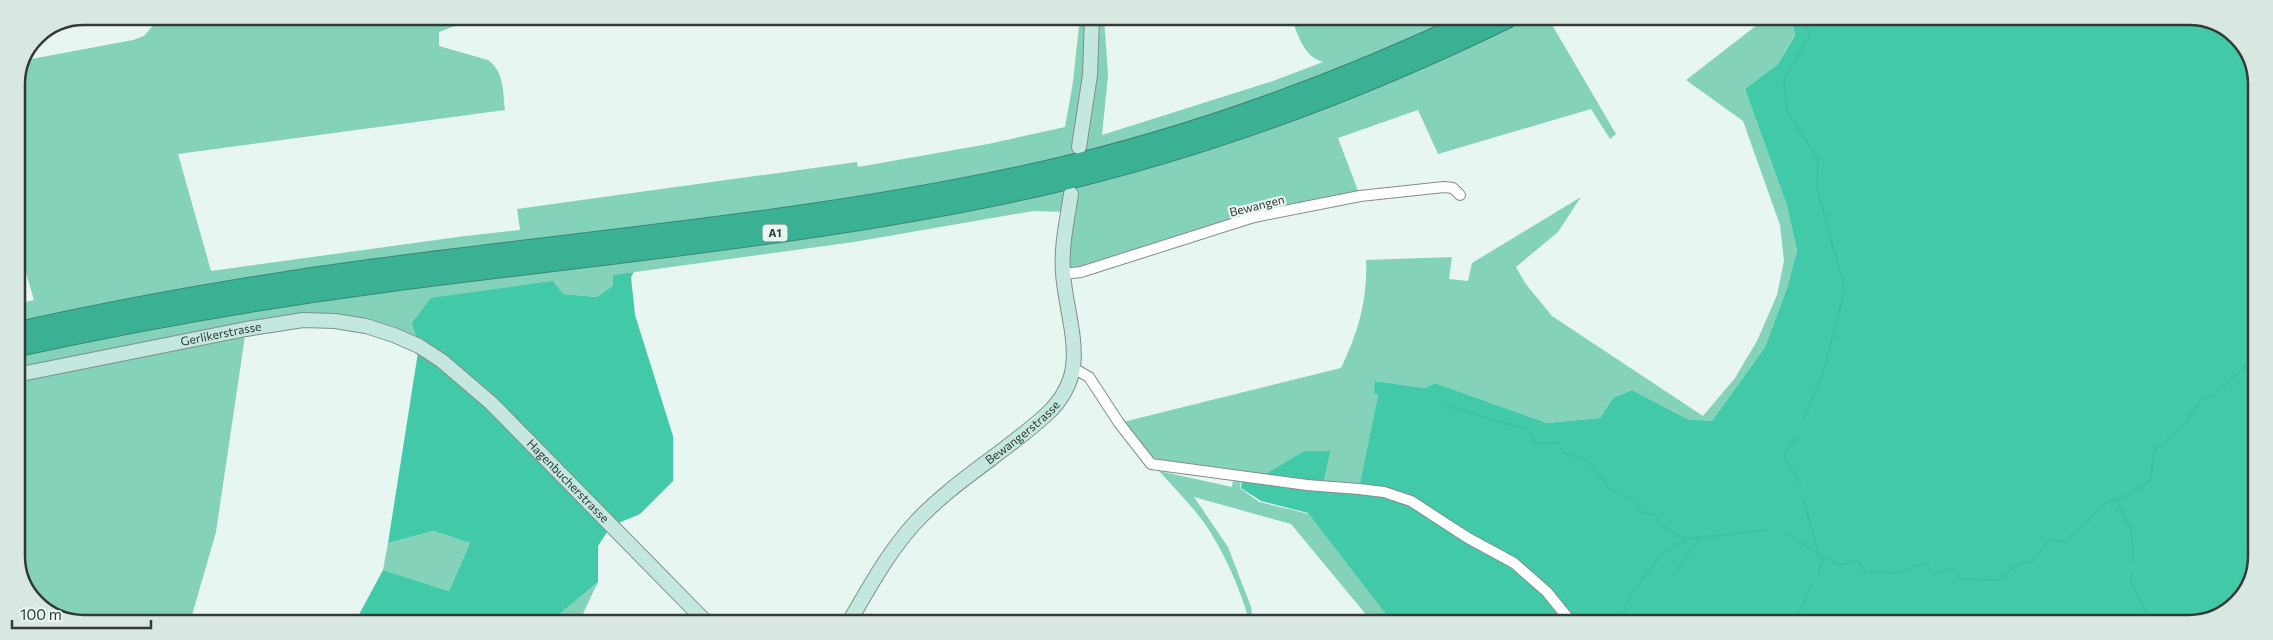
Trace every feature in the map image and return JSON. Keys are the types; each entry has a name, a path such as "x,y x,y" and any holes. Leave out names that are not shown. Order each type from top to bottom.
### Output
{"highway":[{"name":"A1","path":"25,330 105,313 250,287 423,263 747,223 880,203 1007,179 1117,152 1260,108 1357,71 1461,25"},
{"name":"A1","path":"25,345 129,323 236,304 377,283 820,227 932,208 1044,185 1166,153 1300,109 1403,67 1493,25"}],"street":[{"path":"1079,147 1090,75 1092,25"},
{"name":"Bewangen","path":"1063,274 1081,272 1254,218 1360,196 1444,187 1453,188 1460,195"},
{"name":"Bewangerstrasse","path":"853,615 884,560 914,524 945,494 1049,413 1065,392 1073,368 1072,339 1063,274 1065,229 1071,194"},
{"name":"Gerlikerstrasse","path":"25,373 236,331 303,320 335,321 366,326 394,335 423,348"},
{"name":"Hagenbucherstrasse","path":"423,348 442,361 491,403 699,615"},
{"path":"1073,368 1089,377 1119,423 1151,464 1307,485 1384,492 1410,501 1468,538 1514,563 1547,592 1566,615"}],"green space":[{"path":"153,25 457,25 439,32 439,46 488,60 497,70 502,82 505,110 178,154 211,271 520,230 517,209 857,162 858,167 988,144 1065,127 1073,82 1079,25 1105,25 1108,75 1102,135 1273,81 1323,62 1316,59 1306,50 1294,25 1552,25 1616,134 1610,139 1591,109 1438,154 1418,110 1338,138 1360,196 1254,217 1063,274 1068,212 1033,211 854,242 613,275 614,286 597,297 563,294 419,346 335,321 246,329 216,532 192,615 84,615 61,611 48,603 29,579 25,560 25,302 34,300 25,270 26,72 30,59 133,40 144,36"},
{"path":"1757,25 1793,25 1795,34 1778,64 1745,89 1787,206 1797,251 1787,288 1765,347 1712,421 1687,419 1632,390 1613,398 1600,418 1547,423 1435,383 1425,388 1376,381 1378,395 1360,486 1324,484 1329,451 1304,451 1267,474 1266,477 1151,464 1119,423 1341,368 1361,316 1366,260 1452,257 1449,279 1468,281 1472,263 1581,197 1558,232 1516,267 1525,283 1552,316 1703,416 1735,378 1757,341 1777,295 1784,261 1780,225 1743,121 1686,80"},
{"path":"1793,25 2189,25 2212,29 2222,35 2236,48 2245,65 2248,80 2248,556 2242,582 2231,598 2225,603 2208,612 2189,615 1387,615 1308,513 1261,501 1241,488 1242,481 1265,484 1266,474 1304,451 1330,451 1323,487 1359,489 1378,395 1374,393 1375,381 1425,388 1435,383 1547,423 1600,418 1613,398 1632,390 1687,419 1712,421 1765,347 1787,288 1797,251 1787,206 1745,89 1778,64 1795,35"},
{"path":"634,272 631,277 635,315 673,436 673,481 640,514 611,526 598,546 598,582 558,615 359,615 383,570 449,591 470,543 433,531 388,543 419,346 412,323 431,298 553,281 563,294 597,297 613,286 613,275"},
{"path":"1159,471 1232,487 1233,480 1241,481 1240,488 1259,502 1309,514 1388,615 1366,615 1291,524 1194,497 1228,547 1251,607 1252,615 1247,615 1231,570 1211,533 1193,508"},
{"path":"433,531 470,543 449,591 383,570 388,543"},
{"path":"598,582 582,615 558,615"}],"waterway":[{"path":"1804,417 1822,376 1845,290 1817,188 1818,159 1787,112 1784,79 1810,35 1806,25"},
{"path":"1787,534 1838,565 1858,561 1865,572 1899,573 1924,563 1936,574 1951,569 1960,579 1999,580 2017,565 2031,562 2050,539 2065,542 2110,500 2126,497 2151,480 2153,456 2157,446 2165,445 2170,436 2184,424 2202,399 2215,394 2248,364"},
{"path":"1444,405 1528,430 1535,443 1558,443 1564,453 1587,460 1608,487 1634,500 1642,513 1654,515 1668,530 1686,539 1767,530"},
{"path":"1798,437 1783,455 1800,483"},
{"path":"1803,498 1819,554"},
{"path":"2116,499 2132,532 2133,560"},
{"path":"1686,557 1700,538"},
{"path":"1660,556 1686,539"},
{"path":"1819,573 1823,556"},
{"path":"1623,615 1630,596 1658,558"},
{"path":"1671,575 1684,561"},
{"path":"2131,575 2132,584 2148,615"},
{"path":"1798,615 1812,585"}]}
